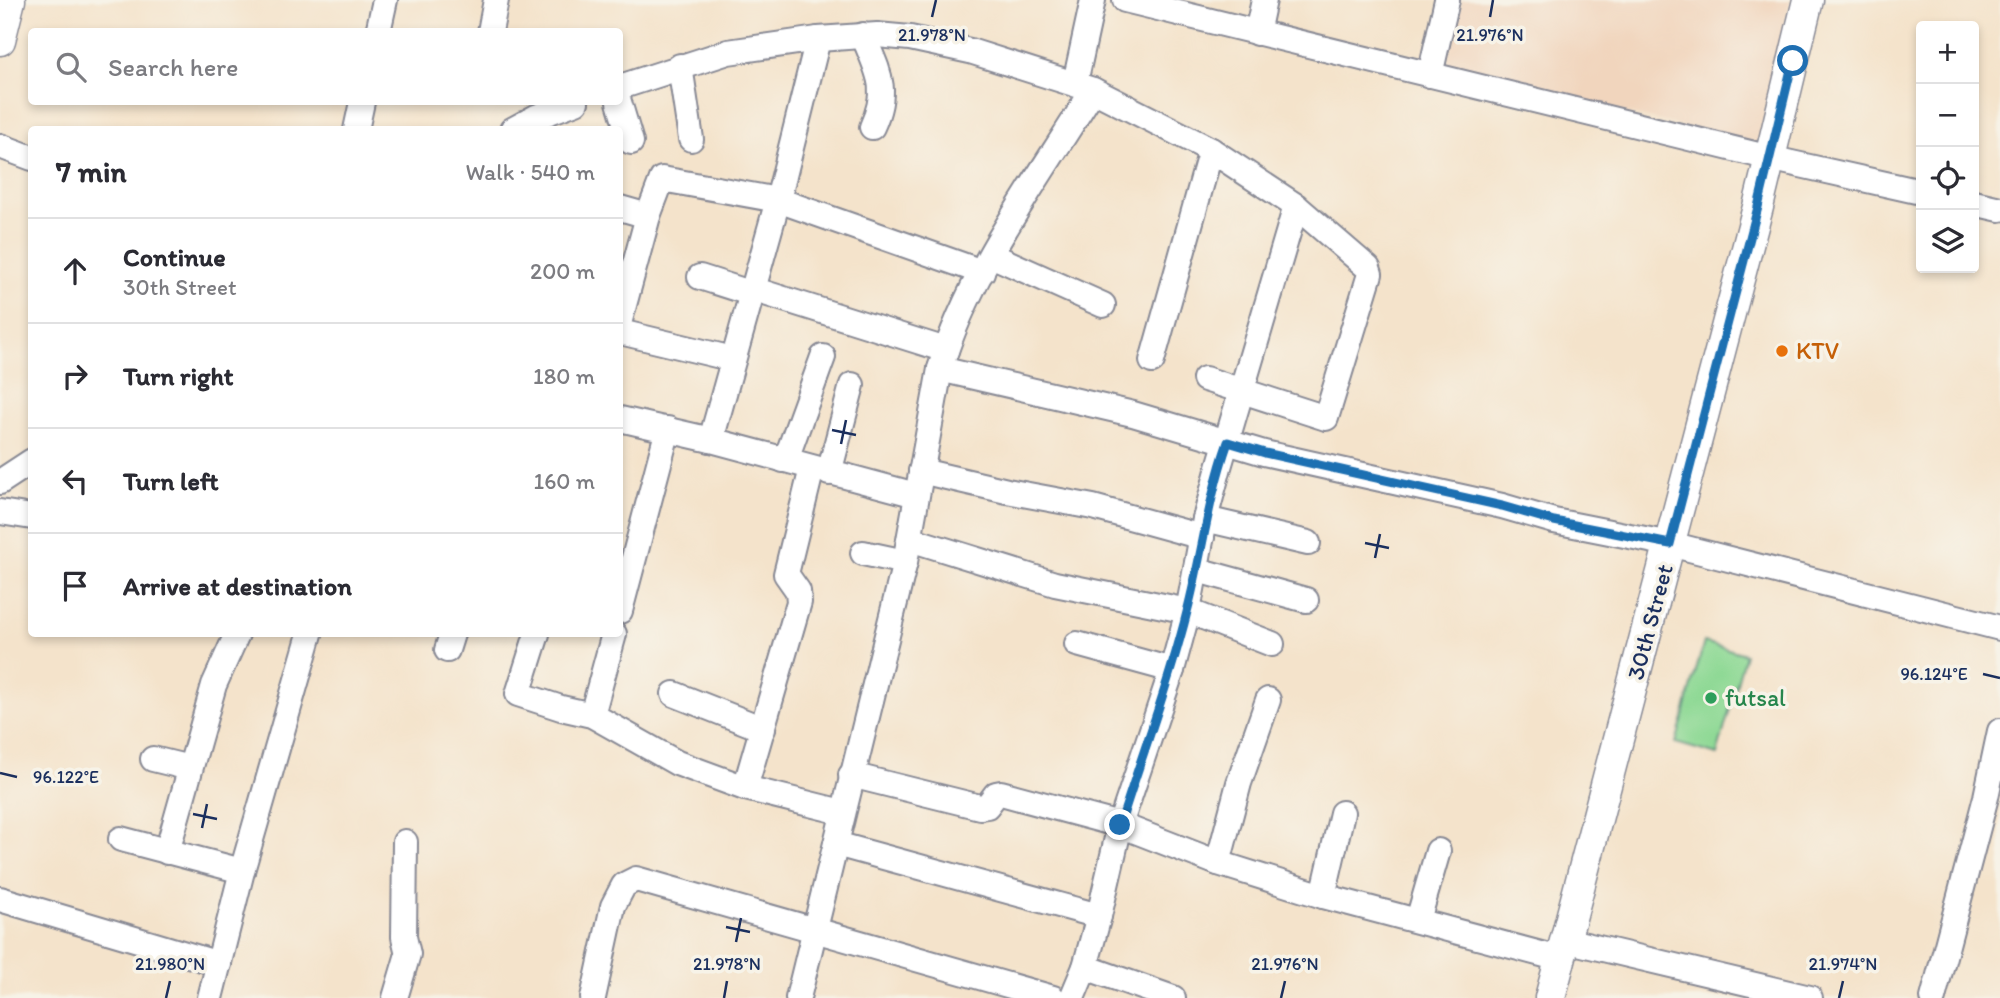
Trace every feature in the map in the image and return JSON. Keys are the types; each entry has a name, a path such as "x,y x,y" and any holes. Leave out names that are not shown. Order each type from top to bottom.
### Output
{"main road":[{"path":"0,40 9,0"},
{"name":"30th Street","path":"1550,998 1670,544 1808,0"}],"street":[{"path":"379,28 385,0"},
{"path":"492,28 496,0"},
{"path":"798,998 907,550 943,360 986,263 1084,87 1093,0"},
{"path":"1125,0 1916,191"},
{"path":"1257,33 1264,0"},
{"path":"1430,75 1447,0"},
{"path":"863,35 882,87 880,110 872,127"},
{"path":"623,86 728,52 863,35 911,38 970,51 1084,87 1212,150 1296,206 1368,268 1370,274 1326,418 1205,379"},
{"path":"711,440 778,200 818,39"},
{"path":"680,66 691,139"},
{"path":"357,126 361,105"},
{"path":"519,126 568,105"},
{"path":"603,105 615,126"},
{"path":"619,105 620,126"},
{"path":"0,146 28,156"},
{"path":"1152,361 1212,150"},
{"path":"623,309 648,216 663,179 778,200 986,263 1104,305"},
{"path":"1979,204 2000,209"},
{"path":"1072,998 1085,967 1120,825 1172,670 1188,611 1204,528 1296,206"},
{"path":"623,209 648,216"},
{"path":"701,277 751,291 943,360 1265,453 1502,506 1554,521 1670,544 2000,628"},
{"path":"623,333 733,359"},
{"path":"783,460 790,448 823,357"},
{"path":"745,788 799,602 798,591 786,574 852,385"},
{"path":"623,420 711,440 821,471 1007,491 1204,528 1308,543"},
{"path":"623,600 668,429"},
{"path":"0,482 28,464"},
{"path":"0,512 28,516"},
{"path":"863,552 907,550 1188,611 1272,644"},
{"path":"1197,570 1306,600"},
{"path":"167,852 214,685 236,637"},
{"path":"210,998 242,871 309,637"},
{"path":"536,637 518,694 592,715 677,763 745,788 842,813"},
{"path":"592,715 613,637"},
{"path":"1077,644 1172,670"},
{"path":"674,694 762,729"},
{"path":"1218,863 1239,783 1268,700"},
{"path":"1933,998 1993,799 2000,731"},
{"path":"153,759 190,768"},
{"path":"851,775 980,807 987,806 996,794 1001,793 1120,825 1218,863 1323,896 1563,950 1810,998"},
{"path":"1323,896 1342,813"},
{"path":"121,839 242,871"},
{"path":"395,998 408,954 404,937 405,842"},
{"path":"836,844 1099,916"},
{"path":"1418,919 1438,851"},
{"path":"593,998 613,906 624,884 636,879 1053,998"},
{"path":"0,899 219,964"},
{"path":"1085,967 1173,998"}],"shaded area":[{"path":"1462,0 1790,0 1758,144 1446,70"}],"green space":[{"name":"futsal","path":"1704,642 1745,654 1717,755 1676,743"}],"place":[{"name":"KTV","path":"1782,351"},
{"name":"futsal","path":"1711,698"}],"route":[{"path":"1120,825 1172,670 1197,570 1205,519 1228,442 1265,453 1502,506 1554,521 1670,544 1758,207 1793,61"}]}
